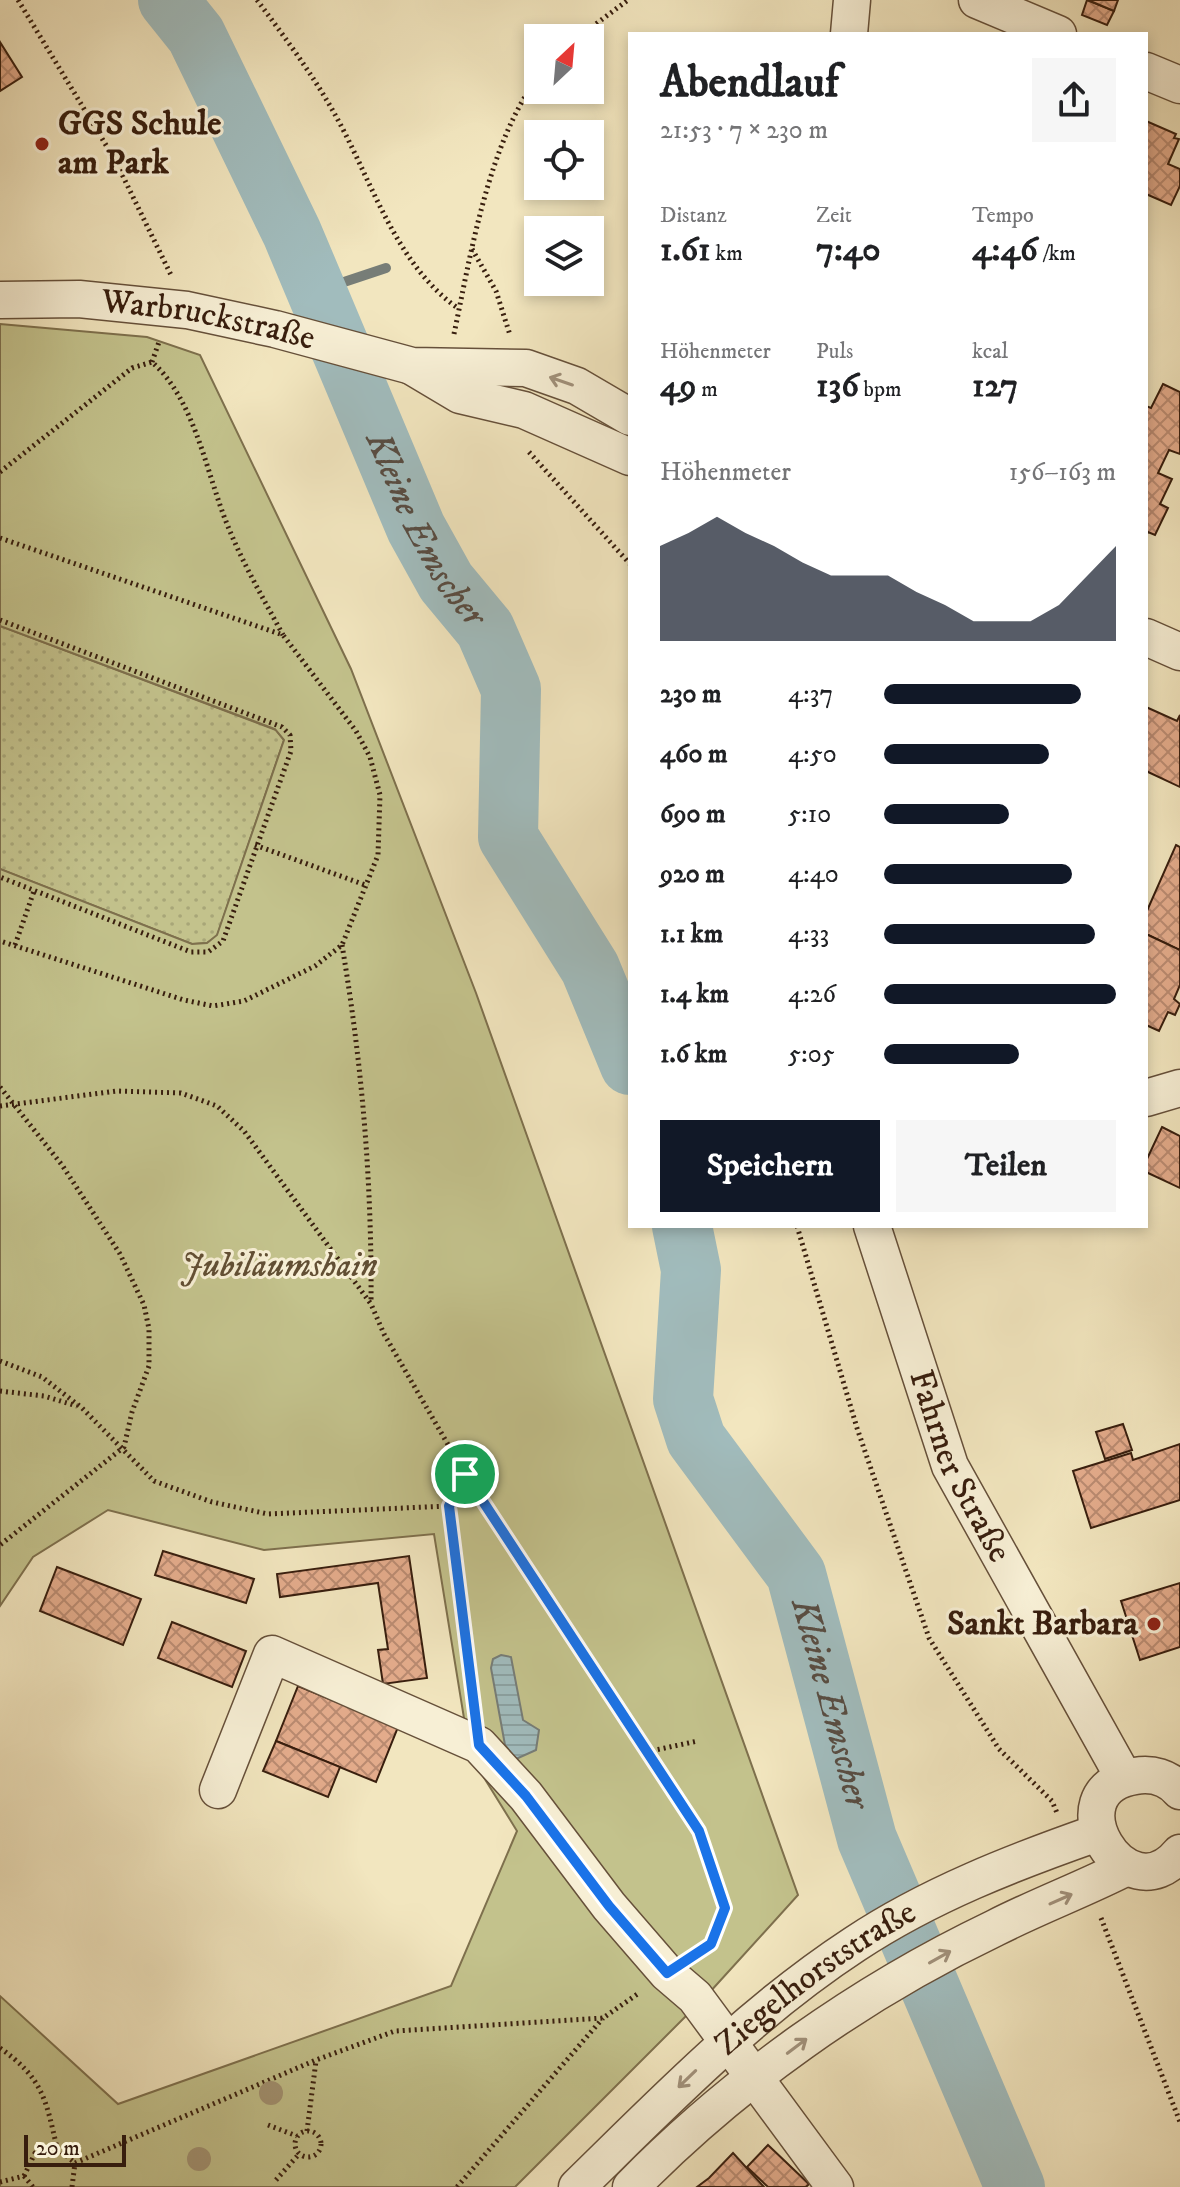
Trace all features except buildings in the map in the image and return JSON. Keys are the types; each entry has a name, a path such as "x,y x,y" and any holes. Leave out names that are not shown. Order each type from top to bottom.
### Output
{"street":[{"path":"849,32 852,0"},
{"path":"977,0 1053,32"},
{"path":"1148,72 1180,85"},
{"name":"Warbruckstraße","path":"0,300 79,299 187,310 429,366 526,368 577,386 628,416"},
{"name":"Warbruckstraße","path":"429,366 460,395 524,410 628,456"},
{"path":"1148,638 1180,652"},
{"path":"1148,1097 1180,1088"},
{"name":"Fahrner Straße","path":"873,1228 950,1466 1124,1778"},
{"path":"218,1790 272,1654 479,1745 526,1796 609,1906 667,1973 695,1997 835,2187"},
{"path":"1127,1867 1083,1838 1106,1791 1124,1778 1147,1774 1162,1777 1180,1791"},
{"name":"Ziegelhorststraße","path":"577,2187 727,2041 856,1943 966,1883 1083,1838"},
{"name":"Ziegelhorststraße","path":"631,2187 660,2157 756,2078 825,2025 886,1987 994,1928 1127,1867 1145,1870 1163,1866 1180,1853"}],"path":[{"path":"18,0 115,160 187,310"},
{"path":"257,0 333,110 412,261 432,290 459,309"},
{"path":"596,24 628,0"},
{"path":"429,366 459,309 472,249 507,137 524,104"},
{"path":"472,249 496,291 511,338 526,368"},
{"path":"0,472 132,368 152,362 166,374 181,401 228,527 283,635 356,731 370,757 380,795 381,824 378,855 342,945 315,966 274,989 244,1001 213,1006 184,1000 0,941"},
{"path":"524,410 526,449 628,562"},
{"path":"0,538 283,635"},
{"path":"0,620 282,727 290,735 291,751 223,941 208,952 191,952 0,877"},
{"path":"255,845 368,886"},
{"path":"15,945 34,891"},
{"path":"342,945 357,1030 366,1119 372,1221 371,1304"},
{"path":"0,1087 16,1104 120,1254 144,1305 149,1366 132,1412 124,1447 0,1545"},
{"path":"0,1106 117,1091 181,1093 217,1106 244,1131 371,1304 392,1347 465,1474 699,1831 725,1908 711,1944 603,2018 457,2187"},
{"path":"798,1228 857,1428 929,1638 999,1749 1052,1801 1083,1838"},
{"path":"0,1361 42,1377 82,1408 124,1447 154,1481 212,1502 268,1514 449,1506"},
{"path":"0,1391 44,1396 82,1408"},
{"path":"465,1474 449,1506 479,1745"},
{"path":"646,1752 698,1741"},
{"path":"1088,1887 1180,2122"},
{"path":"75,2163 316,2060 395,2031 603,2018"},
{"path":"0,2048 22,2064 44,2090 57,2148 75,2163"},
{"path":"307,2131 316,2060"},
{"path":"268,2125 297,2136 307,2131"},
{"path":"297,2136 295,2149 299,2154 305,2157 319,2152 320,2138 307,2131"},
{"path":"24,2176 35,2153 57,2148"},
{"path":"276,2180 299,2154"},
{"path":"72,2187 75,2163"},
{"path":"0,2182 24,2176"},
{"path":"24,2176 33,2187"}],"green space":[{"name":"Jubiläumshain","path":"0,324 147,337 200,355 351,669 476,993 798,1895 709,1993 515,2187 0,2187 0,1996 118,2104 451,1986 517,1831 470,1755 434,1534 264,1550 108,1510 33,1557 0,1606 0,869 192,944 207,943 217,935 284,740 275,729 0,626"},
{"path":"0,626 276,730 284,740 217,936 207,943 192,944 0,869"}],"water":[{"path":"501,1655 511,1657 523,1720 539,1730 536,1750 516,1759 505,1745 491,1668 493,1659"}],"waterway":[{"name":"Kleine Emscher","path":"168,0 196,35 292,233 416,528 446,582 485,629 511,689 508,837 590,968 628,1060"},
{"path":"317,291 386,268"},
{"name":"Kleine Emscher","path":"682,1228 691,1270 683,1399 696,1439 796,1574 867,1839 1015,2187"}],"place":[{"name":"GGS Schule am Park","path":"42,144"},
{"name":"Sankt Barbara","path":"1154,1624"}],"route":[{"path":"465,1474 699,1831 725,1908 711,1944 667,1973 609,1906 526,1796 479,1745 449,1506 465,1474"}]}
